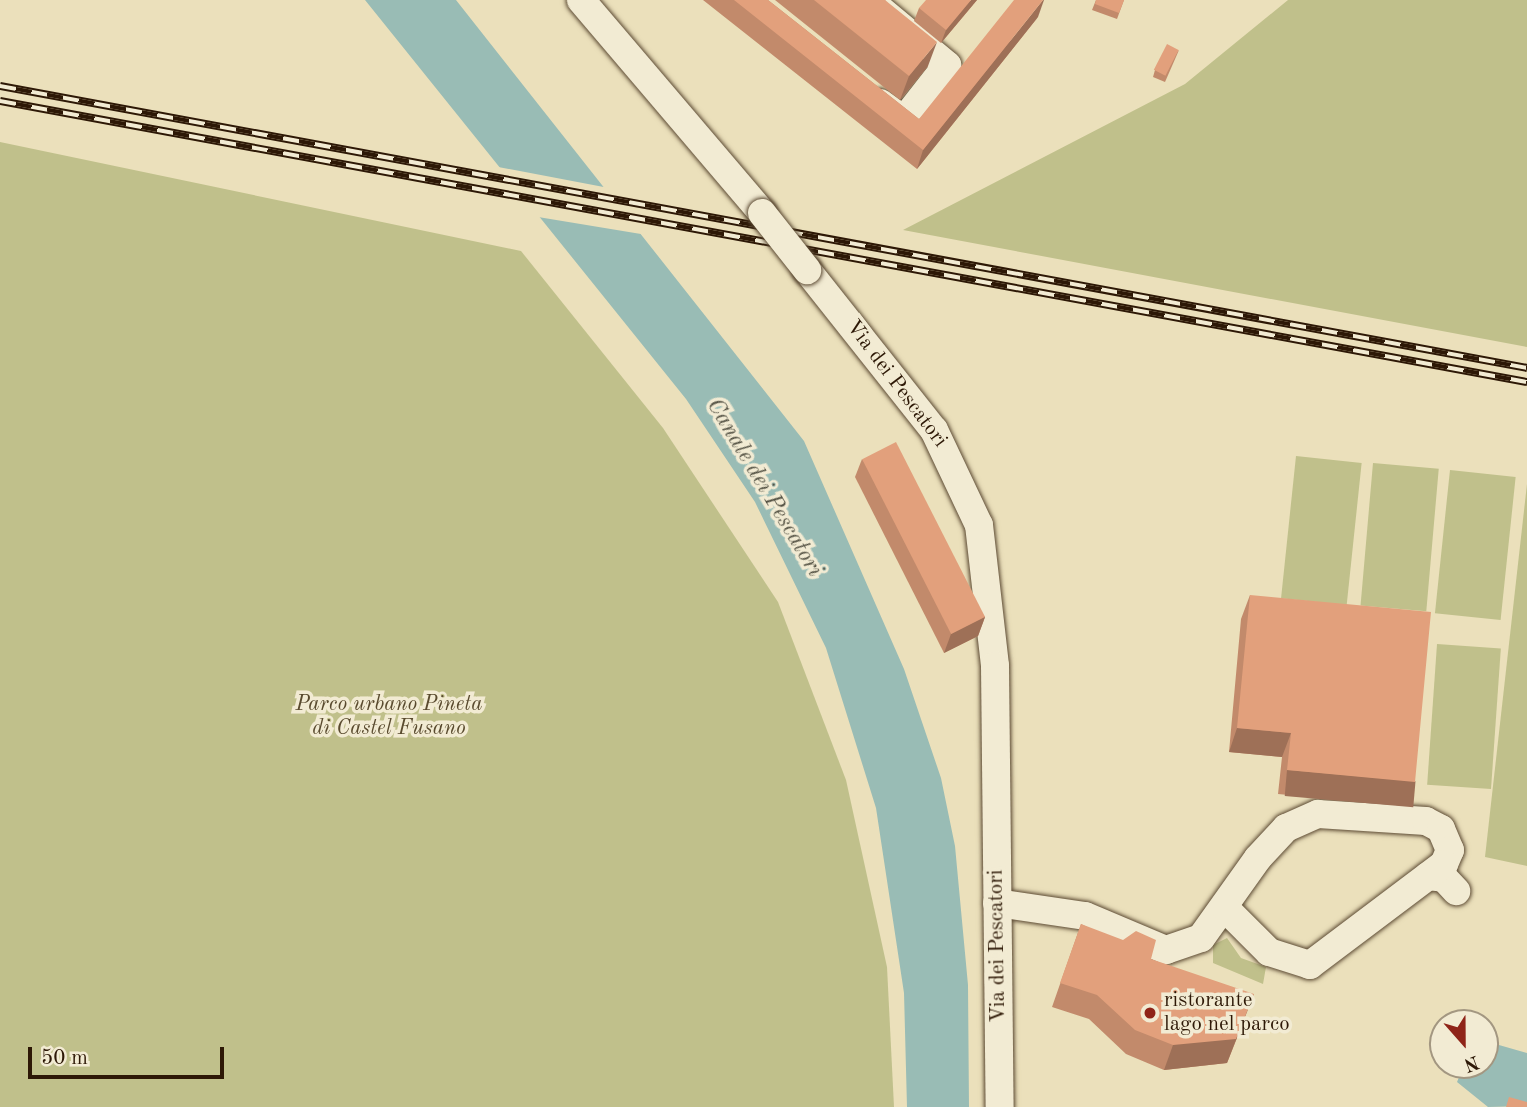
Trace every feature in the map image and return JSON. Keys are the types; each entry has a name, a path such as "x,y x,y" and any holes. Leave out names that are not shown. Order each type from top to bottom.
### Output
{"street":[{"name":"Via dei Pescatori","path":"581,0 762,213 934,430 979,525 993,630 1000,1107"},
{"path":"860,86 904,120 947,65 869,0"},
{"path":"997,903 1086,916 1166,950 1188,947 1226,909 1234,883 1286,828 1318,814 1396,817 1441,829 1450,850 1428,876 1409,885 1337,950 1310,965 1269,951 1226,909"},
{"path":"1428,876 1444,878 1456,891"}],"green space":[{"path":"1288,0 1527,0 1527,347 903,230 1185,84"},
{"name":"Parco urbano Pineta di Castel Fusano","path":"0,142 521,251 663,428 778,602 846,780 887,967 894,1107 0,1107"},
{"path":"1296,456 1362,463 1347,605 1281,598"},
{"path":"1373,463 1439,469 1426,611 1361,605"},
{"path":"1450,470 1516,477 1501,620 1435,613"},
{"path":"1527,484 1527,866 1485,857"},
{"path":"1437,644 1501,648 1491,789 1427,785"},
{"path":"1227,938 1241,958 1266,967 1263,984 1213,963 1213,945"}],"water":[{"name":"Canale dei Pescatori","path":"365,0 456,0 804,441 904,669 941,778 955,846 968,985 969,1107 907,1107 904,993 876,808 826,648 755,502 686,399"},
{"path":"1499,1045 1527,1053 1527,1106 1488,1107 1457,1082 1458,1079 1499,1079"}],"pier":[{"path":"493,166 609,188 647,235 532,216"}],"building":[{"path":"734,0 768,0 919,119 1014,0 1043,0 923,150"},
{"path":"814,0 885,0 937,42 909,76"},
{"path":"926,0 971,0 946,30 919,8"},
{"path":"1096,0 1124,0 1119,13 1095,4"},
{"path":"1167,44 1179,50 1165,76 1154,70"},
{"path":"896,442 985,617 951,634 862,459"},
{"path":"1250,595 1431,612 1415,782 1287,770 1291,733 1237,728"},
{"name":"ristorante lago nel parco","path":"1081,924 1123,940 1136,931 1156,940 1151,959 1254,994 1236,1039 1173,1045 1135,1030 1097,995 1060,983"},
{"path":"1509,1097 1527,1102 1527,1107 1506,1107"}],"railway":[{"path":"0,86 1527,368"},
{"path":"0,101 1527,382"}],"place":[{"name":"ristorante lago nel parco","path":"1150,1013"}]}
